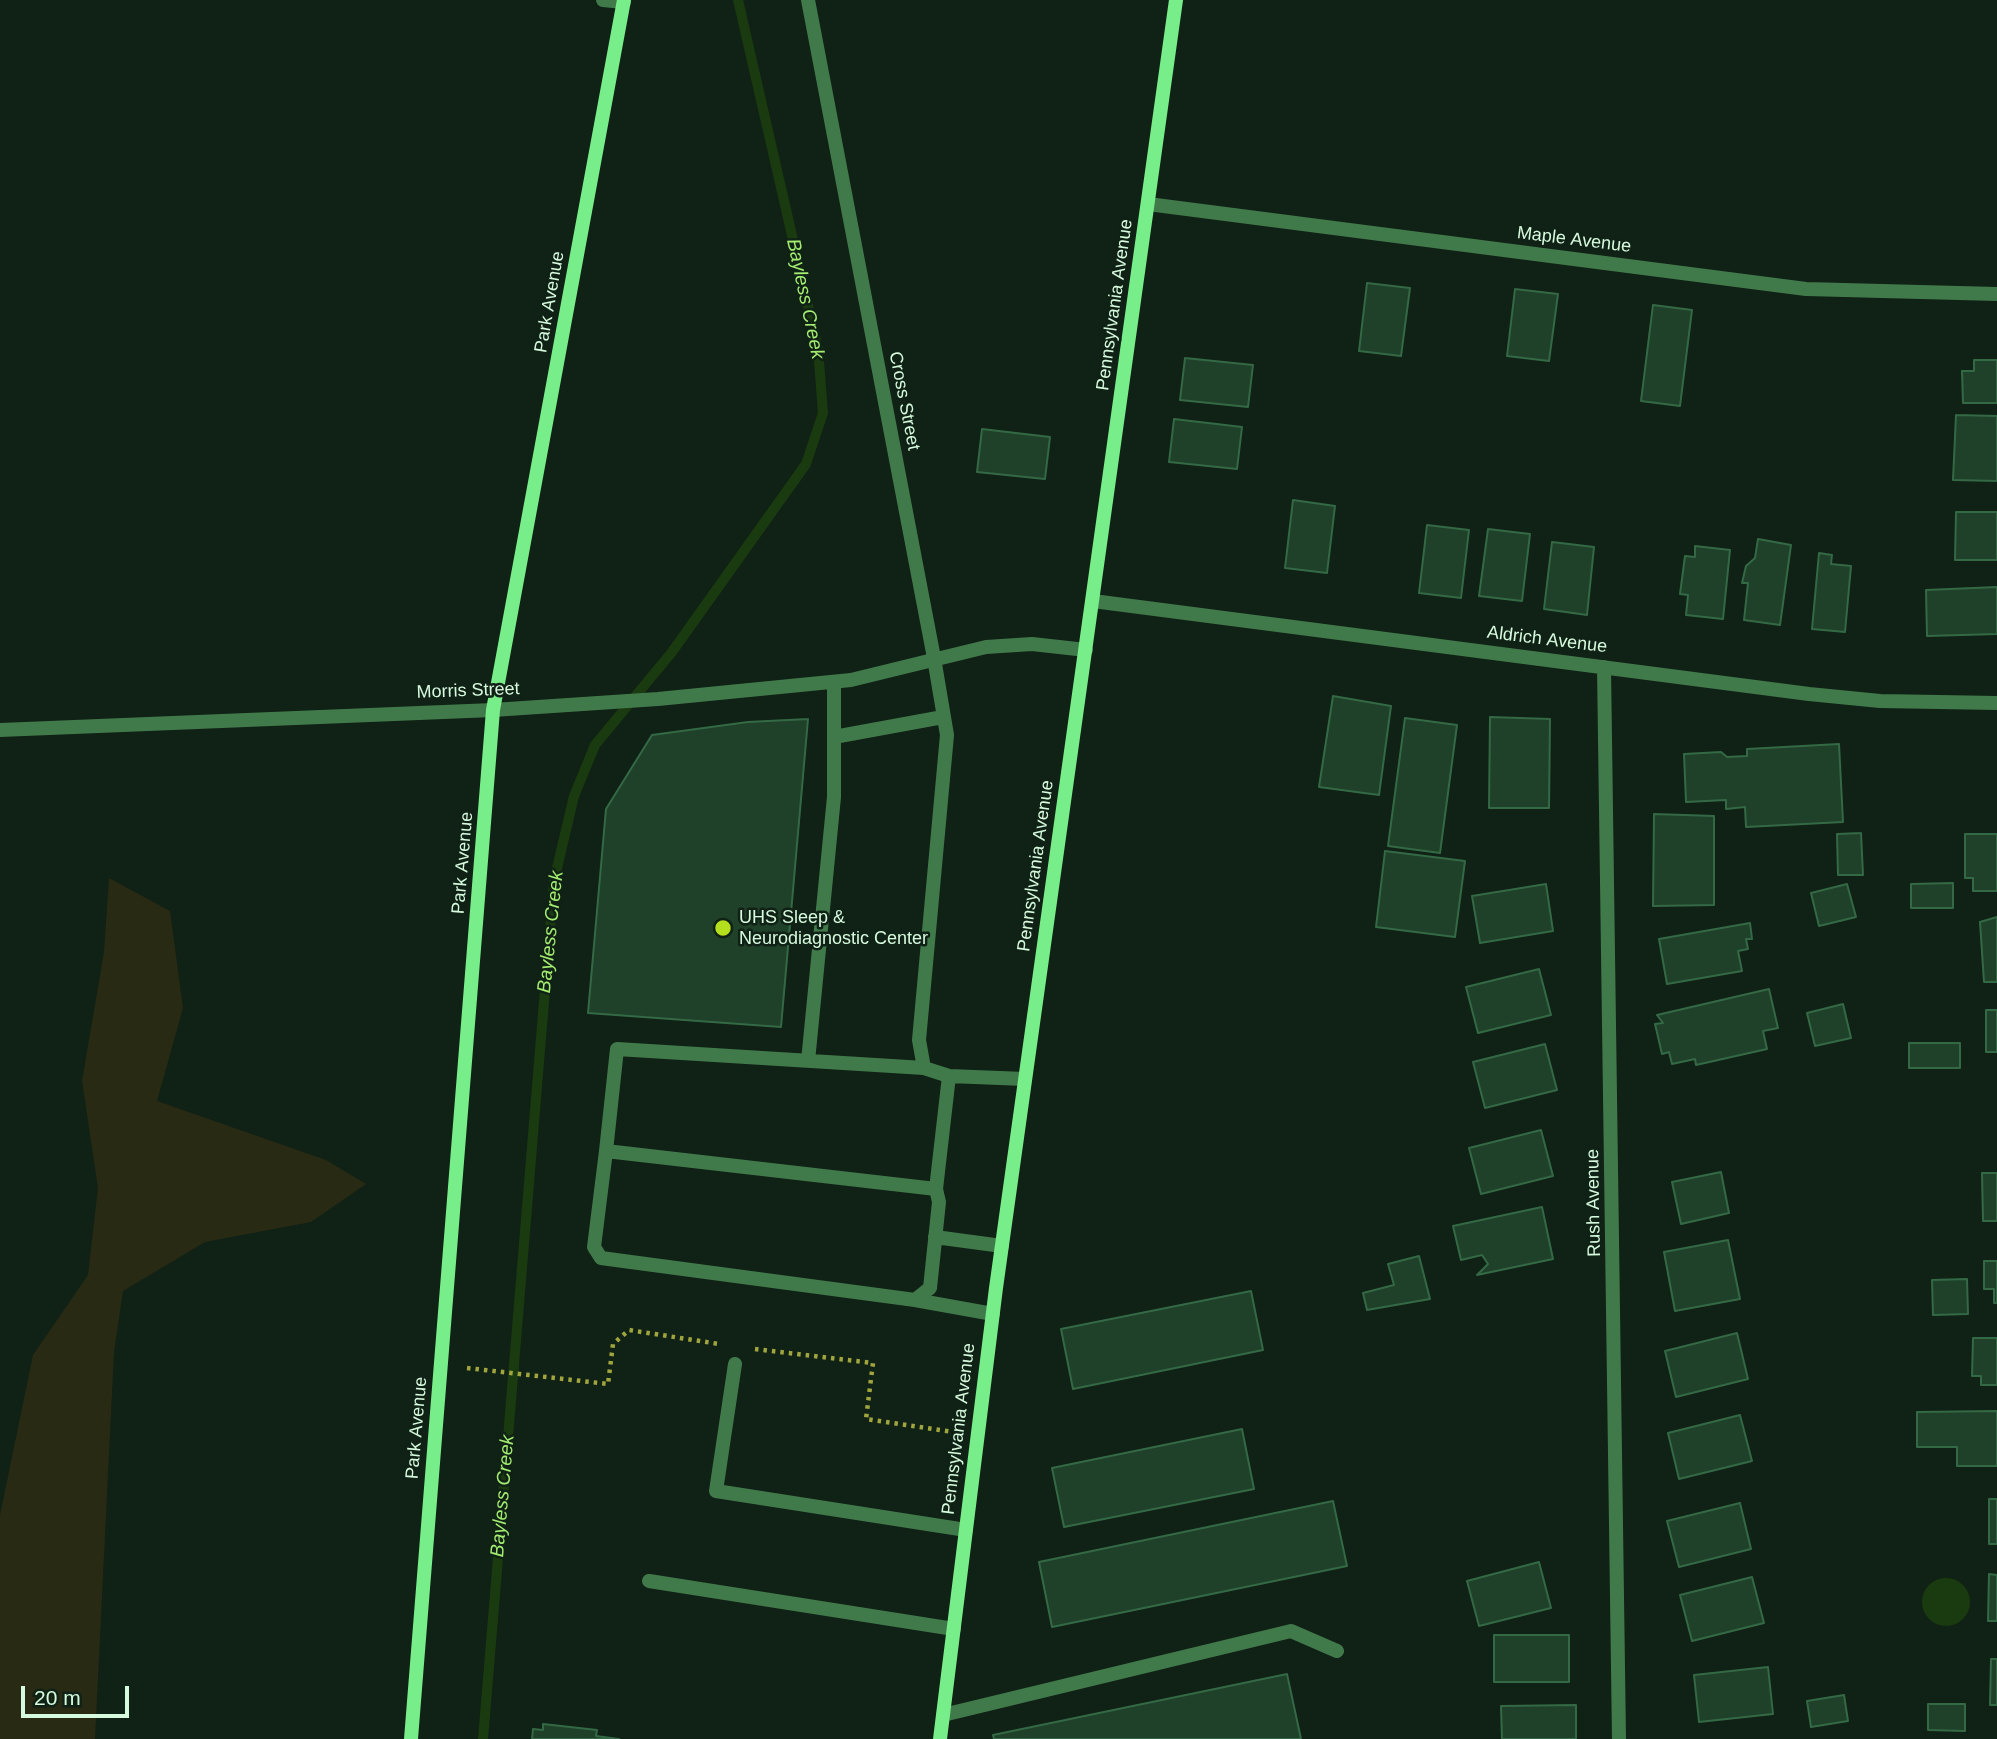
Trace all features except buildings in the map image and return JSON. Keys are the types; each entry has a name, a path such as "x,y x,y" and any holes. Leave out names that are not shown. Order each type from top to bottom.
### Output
{"street":[{"path":"603,0 624,1"},
{"name":"Cross Street","path":"808,0 947,735 919,1040 924,1068"},
{"name":"Pennsylvania Avenue","path":"940,1739 1002,1246 1176,0"},
{"name":"Park Avenue","path":"411,1739 493,710 624,1"},
{"name":"Maple Avenue","path":"1148,204 1806,289 1997,294"},
{"name":"Aldrich Avenue","path":"1093,601 1880,701 1997,703"},
{"path":"934,658 985,647 1032,644 1086,650"},
{"name":"Morris Street","path":"0,730 493,710 658,699 834,682 934,658"},
{"name":"Rush Avenue","path":"1604,667 1619,1739"},
{"path":"808,1061 834,797 834,682"},
{"path":"834,737 943,717"},
{"path":"993,1314 915,1300 601,1258 594,1247 617,1049 924,1068 949,1076 1025,1079"},
{"path":"915,1300 929,1288 939,1202 936,1189 949,1076"},
{"path":"606,1152 936,1189"},
{"path":"935,1237 1002,1246"},
{"path":"735,1364 716,1491 966,1531"},
{"path":"649,1581 954,1629"},
{"path":"943,1715 1291,1631 1337,1651"}],"path":[{"path":"490,1371 608,1384 613,1344 629,1330 723,1344"},
{"path":"749,1349 873,1363 866,1419 977,1436"}],"shaded area":[{"path":"109,878 170,911 183,1008 157,1101 326,1160 366,1184 311,1222 205,1242 123,1291 114,1352 95,1739 0,1739 0,1515 33,1355 88,1275 98,1188 82,1081 104,952"},
{"path":"1946,1578 1963,1585 1970,1602 1963,1619 1946,1626 1929,1619 1922,1602 1929,1585"}],"waterway":[{"name":"Bayless Creek","path":"483,1739 554,881 574,796 595,745 672,652 806,464 823,413 818,349 738,0"}],"place":[{"name":"UHS Sleep & Neurodiagnostic Center","path":"723,928"}]}
